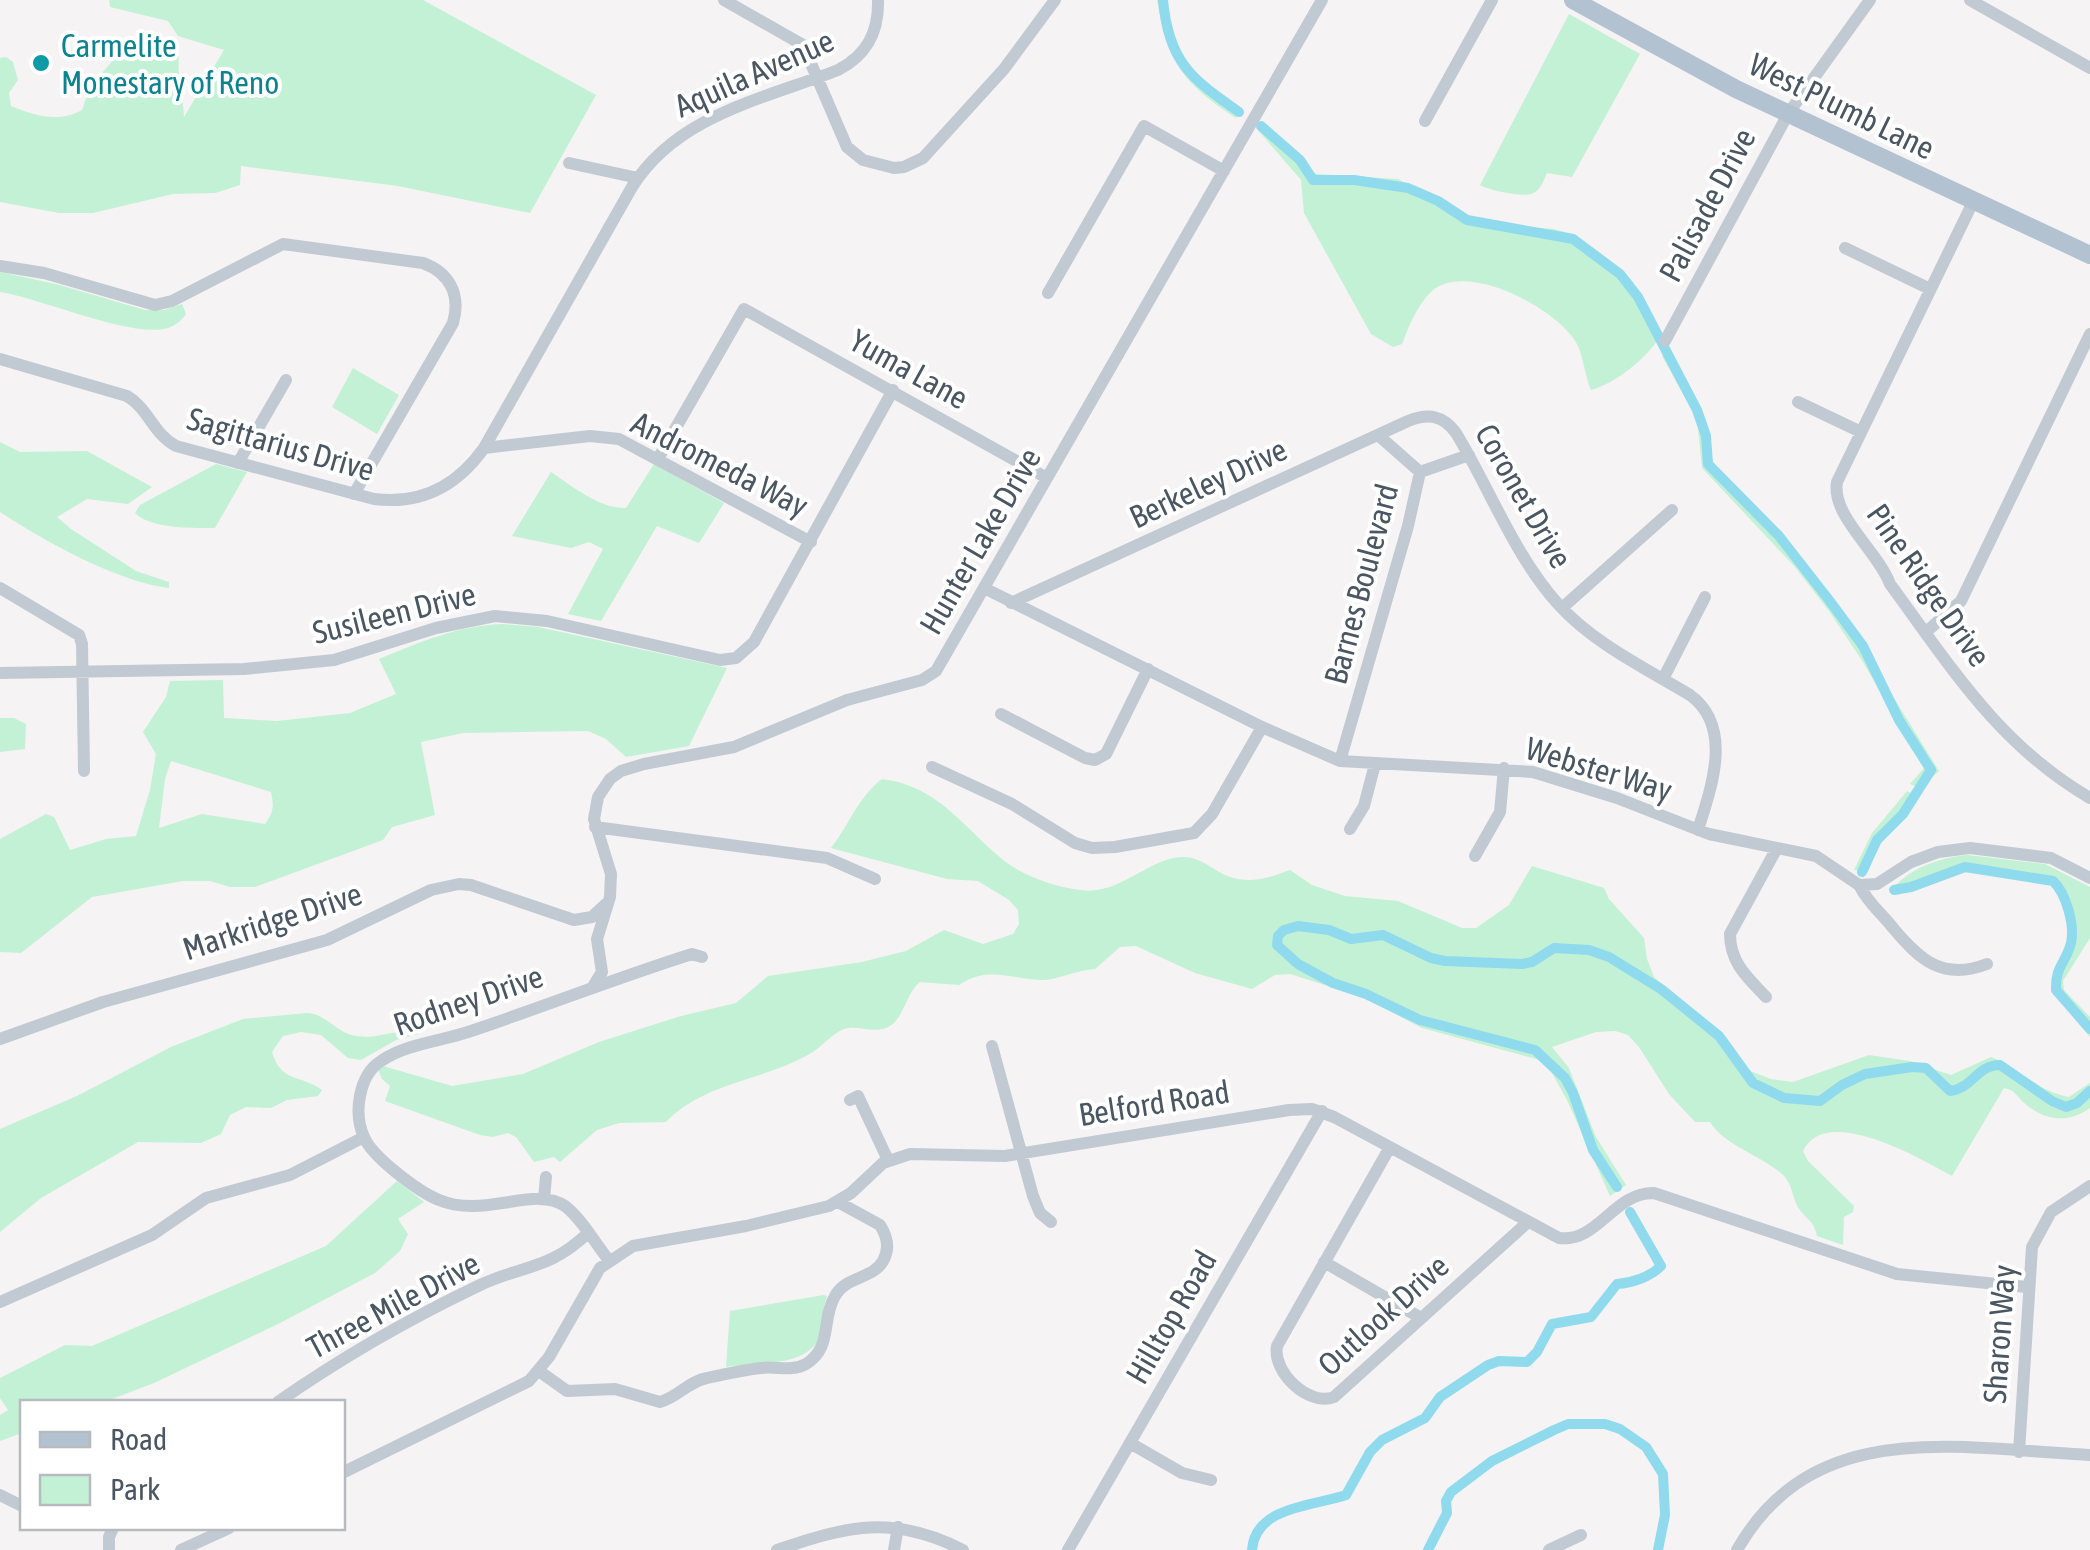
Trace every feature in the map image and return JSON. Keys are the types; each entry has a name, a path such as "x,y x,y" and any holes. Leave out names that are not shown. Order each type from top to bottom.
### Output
{"main road":[{"name":"West Plumb Lane","path":"1577,1 1788,114 2090,255"}],"street":[{"path":"724,0 795,38 808,53 847,146 863,160 904,168 923,158 1004,69 1055,0"},
{"name":"Aquila Avenue","path":"638,178 665,147 696,124 844,66 864,51 876,28 878,0"},
{"name":"Hunter Lake Drive","path":"595,828 598,797 610,778 620,771 734,747 847,700 922,680 941,664 1322,0"},
{"path":"1425,121 1492,0"},
{"name":"Palisade Drive","path":"1665,341 1788,114 1870,0"},
{"path":"1970,0 2090,68"},
{"path":"1048,293 1144,126 1224,172"},
{"path":"570,163 638,178"},
{"name":"Sagittarius Drive","path":"0,359 127,396 144,408 154,428 168,442 388,501 434,493 462,476 484,448 638,178"},
{"name":"Pine Ridge Drive","path":"1972,202 1837,482 1836,499 1890,584 2009,738 2050,773 2090,798"},
{"path":"0,266 155,304 172,301 283,244 422,264 440,272 455,294 453,323 354,494"},
{"path":"1846,248 1930,289"},
{"name":"Yuma Lane","path":"659,457 744,309 1047,478"},
{"path":"1926,632 1961,601 2090,334"},
{"path":"238,462 286,380"},
{"path":"811,542 893,390"},
{"path":"1798,402 1860,432"},
{"name":"Coronet Drive","path":"1378,435 1432,415 1450,426 1532,569 1562,608 1596,637 1703,708 1716,748 1716,772 1698,830"},
{"path":"1378,435 1420,472"},
{"name":"Berkeley Drive","path":"1011,603 1378,435"},
{"name":"Andromeda Way","path":"484,448 604,436 632,443 811,542"},
{"name":"Barnes Boulevard","path":"1340,761 1420,472 1469,454"},
{"path":"1562,608 1672,510"},
{"name":"Susileen Drive","path":"0,673 244,669 334,660 436,628 495,616 547,621 720,660 736,658 754,642 811,542"},
{"path":"0,588 73,630 82,644 84,770"},
{"name":"Webster Way","path":"984,588 1262,727 1340,761 1534,772 1617,798 1698,830 1816,856 1859,885 1871,907 1916,954 1947,969 1972,969 1988,964"},
{"path":"1663,679 1705,598"},
{"path":"1001,714 1095,760 1106,754 1148,669"},
{"path":"932,767 1012,804 1075,843 1092,848 1115,847 1194,833 1212,814 1262,727"},
{"path":"1350,828 1364,806 1375,764"},
{"path":"1475,856 1500,812 1504,768"},
{"path":"594,985 602,972 599,930 610,898 611,874 595,828 828,858 875,879"},
{"path":"1766,997 1736,964 1730,934 1777,848"},
{"path":"1859,885 1876,884 1910,862 1938,852 1970,848 2051,858 2090,878"},
{"name":"Markridge Drive","path":"0,1039 103,1002 328,940 446,886 471,885 558,916 577,924 598,949"},
{"path":"558,916 574,920 592,917 610,898"},
{"name":"Rodney Drive","path":"364,1137 360,1098 366,1078 379,1062 594,985 692,954 702,956"},
{"path":"992,1046 1037,1206 1051,1222"},
{"path":"345,1473 519,1388 540,1371 592,1279 608,1260 642,1243 760,1223 838,1202 888,1160 858,1096 850,1100"},
{"name":"Belford Road","path":"888,1160 910,1154 980,1158 1021,1154 1288,1110 1322,1111 1559,1238 1578,1237 1628,1198 1654,1192 1897,1274 2028,1287"},
{"name":"Hilltop Road","path":"1068,1550 1322,1111"},
{"path":"0,1302 152,1235 206,1198 290,1175 364,1137 408,1180 428,1195 450,1204 488,1208 544,1198 568,1208 608,1260"},
{"name":"Outlook Drive","path":"1390,1147 1275,1352 1280,1367 1312,1398 1334,1397 1528,1222"},
{"path":"544,1198 546,1176"},
{"name":"Sharon Way","path":"2019,1452 2032,1246 2043,1222 2061,1203 2090,1186"},
{"path":"540,1371 567,1391 615,1389 660,1402 698,1380 762,1368 788,1369 807,1363 827,1336 834,1296 846,1282 880,1265 887,1249 880,1224 838,1202"},
{"name":"Three Mile Drive","path":"281,1400 409,1321 486,1282 550,1262 588,1233"},
{"path":"1324,1262 1421,1318"},
{"path":"1130,1443 1182,1474 1211,1480"},
{"path":"1738,1550 1754,1524 1790,1487 1868,1452 1910,1448 2090,1455"},
{"path":"776,1550 850,1527 898,1527 931,1535 963,1550"},
{"path":"894,1550 898,1527"},
{"path":"182,1550 225,1530"},
{"path":"1550,1550 1582,1536"}],"green space":[{"path":"109,0 423,0 596,95 530,213 398,186 241,166 240,185 215,193 173,194 93,213 59,213 0,202 0,58 13,62 18,80 9,93 11,106 38,115 65,116 82,110 90,87 133,37 153,39 179,55 184,117 224,50 178,36 168,21 110,7"},
{"path":"1157,0 1167,0 1173,39 1206,85 1242,108 1236,118 1203,94 1181,70 1167,40"},
{"path":"1569,14 1640,54 1572,177 1547,173 1537,191 1526,195 1480,185"},
{"path":"1261,123 1307,169 1317,174 1398,179 1468,216 1576,235 1633,282 1660,337 1630,369 1591,390 1578,346 1553,318 1512,293 1467,281 1448,283 1432,291 1418,309 1402,344 1393,347 1371,334 1304,213 1301,180 1257,129"},
{"path":"0,272 145,310 164,310 182,304 186,314 168,328 152,330 110,323 0,292"},
{"path":"1669,347 1707,424 1718,471 1749,499 1816,579 1939,771 1920,788 1910,784 1924,768 1829,611 1795,567 1702,468 1697,419 1662,356"},
{"path":"353,368 399,395 377,434 332,407"},
{"path":"0,442 20,452 87,451 152,487 128,504 87,499 57,517 136,571 169,582 169,588 105,569 0,512"},
{"path":"216,464 247,472 215,528 161,525 135,513 140,505"},
{"path":"654,464 724,503 699,543 657,526 601,621 568,614 603,549 589,542 571,548 512,536 551,472 596,501 626,508"},
{"path":"502,624 538,627 727,668 689,746 626,757 606,739 588,731 463,733 421,742 435,815 392,827 383,840 255,887 183,881 92,897 21,953 0,952 0,839 46,814 54,817 70,850 106,839 136,836 156,754 143,732 166,697 170,681 223,680 224,718 277,721 350,713 396,694 379,659 439,636","holes":["171,761 271,792 272,809 265,824 202,814 159,828"]},
{"path":"0,718 14,718 26,724 25,749 0,752"},
{"path":"882,779 902,783 934,799 1019,870 1049,883 1080,890 1107,888 1169,859 1188,857 1245,880 1290,870 1312,885 1345,896 1398,901 1462,928 1476,928 1509,905 1532,866 1604,888 1644,938 1654,977 1721,1033 1745,1069 1793,1082 1869,1055 1910,1061 1951,1075 1991,1057 2046,1089 2069,1097 2090,1083 2090,1108 2056,1118 2031,1108 2004,1088 1952,1176 1874,1139 1832,1132 1815,1138 1803,1151 1808,1161 1854,1206 1853,1212 1844,1217 1843,1245 1817,1236 1782,1174 1724,1137 1710,1122 1695,1122 1669,1094 1628,1035 1596,1032 1552,1047 1569,1068 1596,1137 1626,1185 1610,1196 1567,1100 1540,1060 1422,1028 1360,996 1290,974 1275,975 1252,989 1195,973 1136,946 1120,947 1095,969 1052,979 988,975 959,985 920,982 890,1026 878,1030 844,1029 806,1056 697,1099 666,1122 619,1123 597,1130 560,1162 554,1157 534,1162 516,1137 508,1133 480,1135 385,1101 390,1086 378,1069 383,1066 452,1086 523,1074 599,1042 736,1003 768,976 906,951 944,930 983,944 1013,934 1019,924 1018,910 978,881 947,879 831,848 861,802"},
{"path":"1907,791 1918,798 1881,839 1868,872 1854,870 1872,833"},
{"path":"1967,855 2045,864 2090,887 2090,938 2063,981 2064,990 2090,1017 2090,1037 2055,994 2056,973 2068,948 2070,930 2063,901 2047,881 1964,872 1912,892 1890,892 1924,866"},
{"path":"307,1013 356,1036 419,1034 396,1040 361,1060 348,1058 321,1035 301,1032 283,1036 272,1052 276,1062 286,1073 322,1090 318,1096 287,1100 271,1108 246,1107 230,1115 221,1134 201,1143 138,1142 41,1198 0,1232 0,1129 77,1096 171,1047 243,1019"},
{"path":"397,1181 424,1202 398,1219 408,1234 400,1251 375,1273 280,1323 109,1400 20,1400 20,1434 0,1441 0,1415 8,1410 0,1398 0,1378 65,1345 92,1346 326,1246"},
{"path":"827,1296 820,1335 805,1353 780,1362 726,1367 730,1311"}],"waterway":[{"path":"1163,0 1171,39 1185,67 1239,112"},
{"path":"1261,126 1300,160 1313,180 1354,180 1408,188 1467,220 1573,239 1620,274 1638,297 1697,410 1706,436 1708,464 1779,536 1863,646 1899,720 1931,770 1903,814 1877,840 1862,872"},
{"path":"1894,890 1965,867 2053,881 2065,901 2072,927 2056,990 2090,1029"},
{"path":"1617,1187 1593,1150 1565,1078 1535,1050 1420,1020 1333,983 1298,964 1277,945 1278,936 1298,926 1329,930 1351,939 1383,935 1445,961 1522,964 1554,948 1589,950 1609,957 1661,989 1719,1036 1753,1083 1784,1098 1820,1101 1865,1074 1912,1067 1926,1068 1950,1091 2000,1065 2066,1107 2090,1091"},
{"path":"1252,1550 1263,1524 1275,1516 1346,1495 1370,1452 1382,1440 1425,1418 1440,1397 1488,1365 1499,1361 1527,1362 1552,1324 1591,1317 1617,1284 1640,1279 1661,1266 1630,1212"},
{"path":"1428,1550 1447,1513 1446,1501 1451,1492 1492,1461 1568,1424 1605,1424 1646,1447 1663,1474 1665,1515 1658,1550"}],"place":[{"name":"Carmelite Monestary of Reno","path":"41,63"}]}
